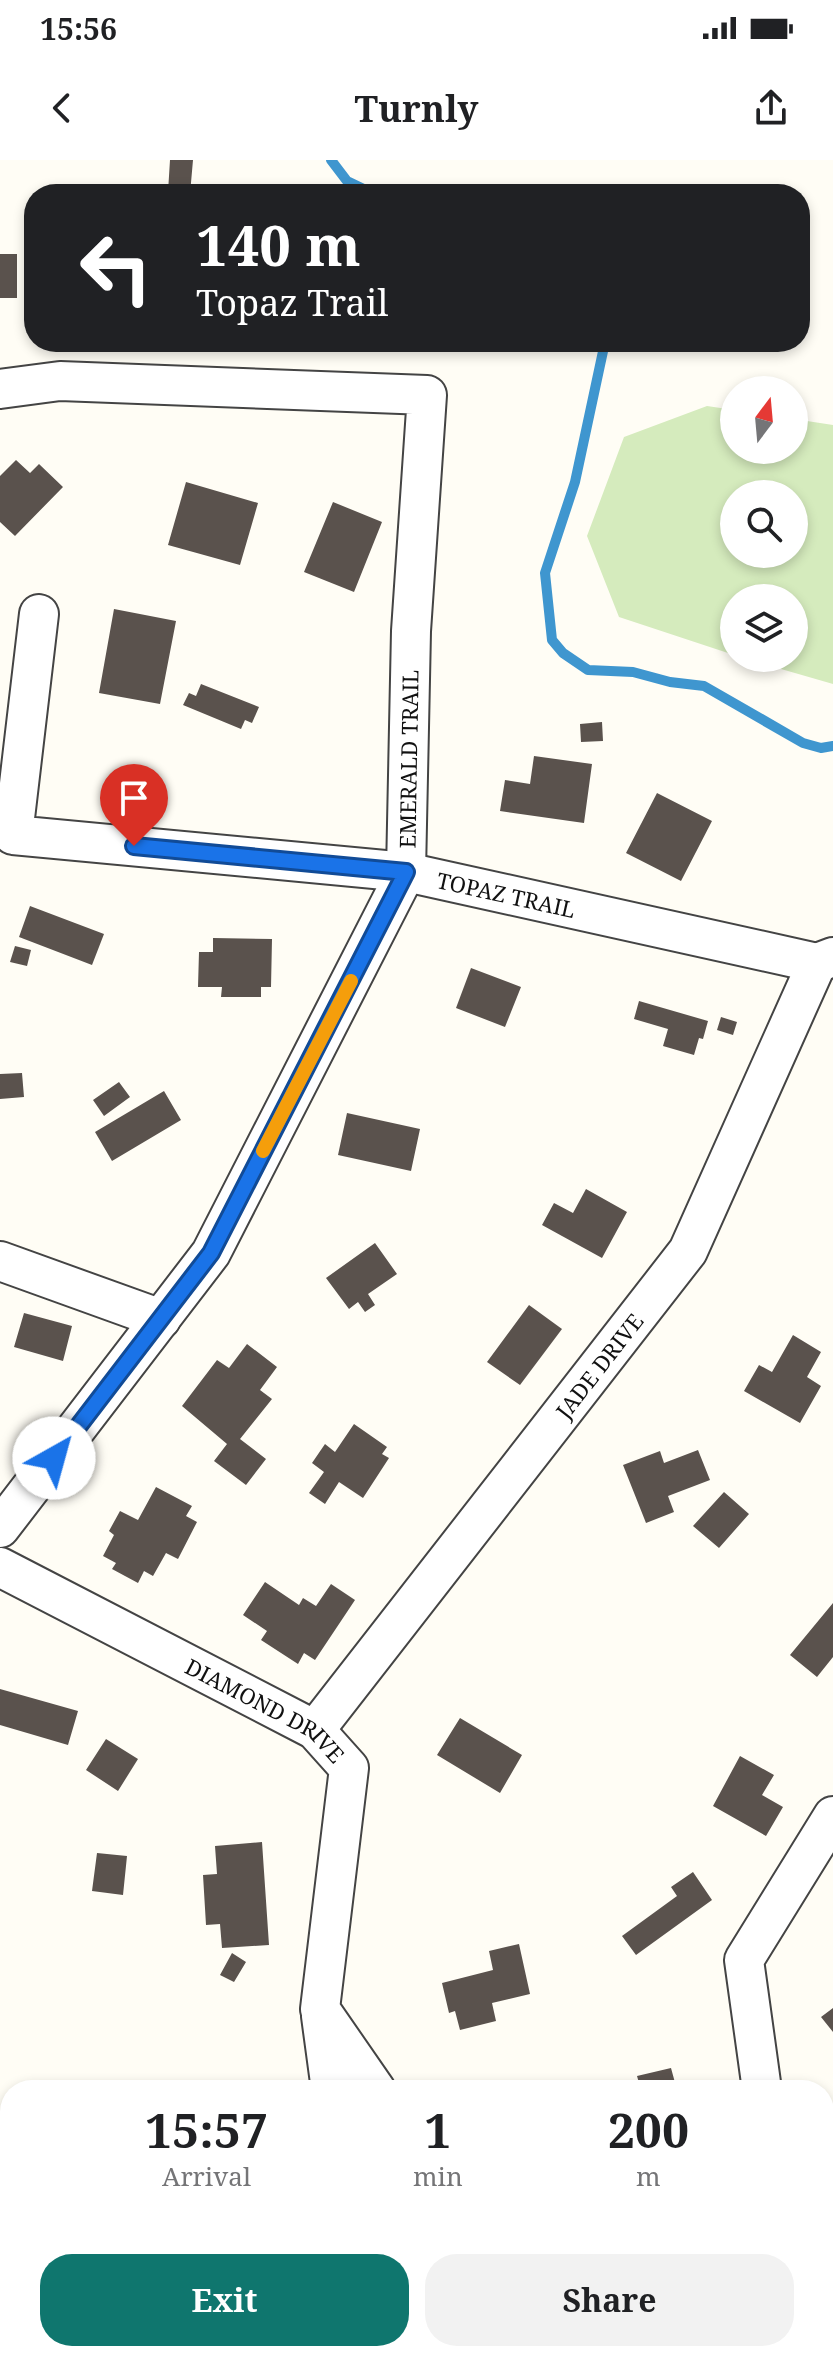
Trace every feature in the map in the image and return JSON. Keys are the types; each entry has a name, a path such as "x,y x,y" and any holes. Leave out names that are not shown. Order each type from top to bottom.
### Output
{"street":[{"name":"EMERALD TRAIL","path":"0,389 60,381 427,395 411,631 406,872 211,1253 0,1528"},
{"name":"TOPAZ TRAIL","path":"39,614 13,835 406,872 825,960"},
{"name":"JADE DRIVE","path":"315,1730 688,1251 825,960"},
{"path":"0,1261 161,1319"},
{"name":"DIAMOND DRIVE","path":"0,1567 315,1730 349,1768 320,2009 330,2080"},
{"path":"761,2080 744,1960 833,1816"},
{"path":"320,2009 369,2080"}],"green space":[{"path":"707,406 720,408 720,464 808,464 808,421 833,425 833,684 791,672 808,672 808,584 720,584 720,650 619,617 587,536 624,437"}],"building":[{"path":"170,160 193,160 191,184 168,184"},
{"path":"0,254 17,254 17,298 0,298"},
{"path":"16,460 30,473 39,464 63,487 15,536 0,522 0,476"},
{"path":"186,482 258,503 240,565 168,545"},
{"path":"333,502 382,522 354,592 304,572"},
{"path":"114,609 176,621 160,704 99,693"},
{"path":"201,684 259,707 252,723 245,720 241,729 183,705 189,693 196,696"},
{"path":"602,722 603,741 581,742 580,724"},
{"path":"534,756 592,764 584,823 500,811 505,780 530,784"},
{"path":"657,793 712,821 681,881 626,853"},
{"path":"30,906 104,934 92,965 19,937"},
{"path":"213,938 272,939 271,987 261,987 261,997 221,997 222,987 198,987 199,952 213,952"},
{"path":"15,946 31,950 27,966 10,962"},
{"path":"471,968 521,987 505,1027 456,1008"},
{"path":"639,1001 708,1021 694,1055 663,1046 668,1029 634,1019"},
{"path":"721,1017 737,1022 733,1035 717,1030"},
{"path":"22,1073 24,1097 0,1099 0,1074"},
{"path":"119,1082 130,1097 104,1116 93,1100"},
{"path":"164,1091 181,1120 112,1161 95,1132"},
{"path":"347,1113 420,1129 411,1171 338,1155"},
{"path":"586,1189 627,1212 602,1258 542,1225 554,1203 573,1213"},
{"path":"375,1243 397,1274 368,1294 375,1305 365,1312 358,1302 349,1309 326,1278"},
{"path":"529,1305 562,1329 520,1385 487,1362"},
{"path":"24,1313 72,1326 63,1361 14,1347"},
{"path":"793,1335 821,1352 807,1377 821,1386 800,1423 744,1391 759,1365 772,1372"},
{"path":"247,1344 277,1367 260,1390 272,1399 240,1439 266,1459 246,1485 214,1461 227,1444 182,1406 217,1360 229,1368"},
{"path":"354,1424 387,1447 382,1454 389,1458 363,1498 339,1482 325,1504 309,1493 324,1472 312,1463 325,1444 335,1452"},
{"path":"698,1450 710,1480 668,1496 674,1512 646,1523 623,1465 660,1451 664,1463"},
{"path":"156,1487 192,1506 186,1516 197,1522 178,1559 166,1553 153,1576 144,1571 138,1583 112,1569 116,1563 103,1556 114,1535 109,1531 120,1511 138,1520"},
{"path":"724,1492 749,1514 719,1548 693,1526"},
{"path":"265,1582 299,1605 303,1598 316,1606 331,1584 355,1600 315,1660 304,1653 298,1664 261,1640 267,1631 243,1615"},
{"path":"833,1603 833,1657 817,1677 790,1655"},
{"path":"0,1689 78,1711 68,1745 0,1725"},
{"path":"460,1718 522,1755 500,1793 437,1755"},
{"path":"106,1739 138,1759 118,1791 86,1770"},
{"path":"740,1756 774,1775 762,1795 783,1807 766,1836 713,1806"},
{"path":"262,1842 269,1945 222,1948 220,1924 206,1925 203,1875 217,1874 215,1846"},
{"path":"97,1853 127,1856 123,1895 92,1891"},
{"path":"693,1872 712,1900 636,1955 622,1936 677,1896 671,1887"},
{"path":"519,1944 530,1994 492,2003 496,2021 460,2030 455,2011 449,2013 442,1983 493,1970 489,1951"},
{"path":"232,1953 246,1962 234,1982 220,1975"},
{"path":"833,2008 833,2032 821,2017"},
{"path":"671,2068 674,2080 638,2080 637,2076"}],"waterway":[{"path":"331,160 347,181 353,184"},
{"path":"603,352 575,482 545,573 552,640 563,653 588,670 633,672 670,682 704,686 803,743 821,748 833,746"}],"slow traffic":[{"path":"263,1151 351,981"}],"route":[{"path":"54,1458 211,1253 406,872 134,846"}]}
